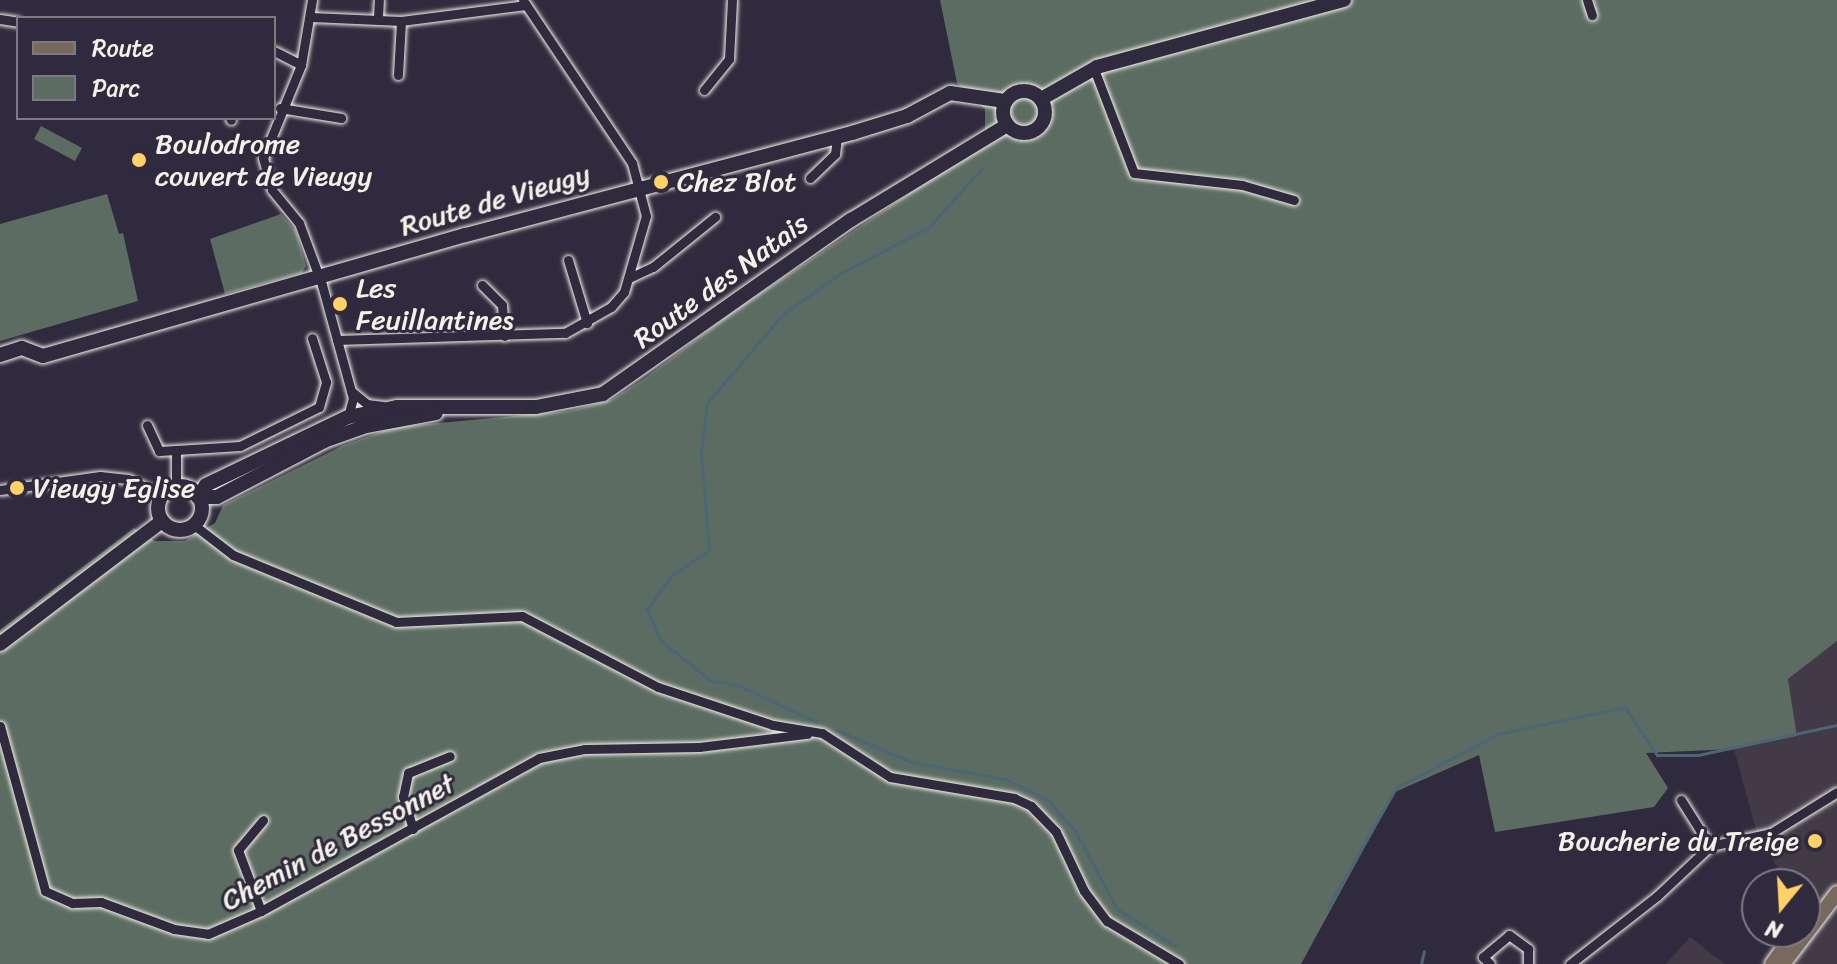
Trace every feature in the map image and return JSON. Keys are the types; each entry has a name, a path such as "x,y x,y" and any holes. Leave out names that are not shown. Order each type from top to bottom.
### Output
{"main road":[{"path":"1821,899 1837,878"},
{"path":"1783,964 1831,909 1837,893"}],"street":[{"path":"276,118 301,65 312,0"},
{"path":"378,17 379,0"},
{"path":"704,90 729,59 732,0"},
{"name":"Route de Vieugy","path":"0,355 22,348 43,356 639,187 837,137 907,116 950,93 1004,101 1023,90 1041,99 1094,69 1344,0"},
{"path":"1587,0 1592,15"},
{"path":"311,17 378,17 401,21 525,3 623,146 639,187 646,222 620,298 587,323 554,335 337,340"},
{"path":"398,75 401,21"},
{"path":"276,52 301,65"},
{"path":"1094,69 1134,173 1242,185 1294,200"},
{"path":"1004,101 1007,125 1021,133 1038,128 1045,114 1041,99"},
{"path":"280,108 341,118"},
{"path":"275,120 265,146 265,168 272,190 299,223 351,391 348,417 324,441"},
{"name":"Route des Natais","path":"198,497 206,485 348,417 397,407 444,410 536,407 603,394 851,220 1007,125"},
{"path":"810,178 835,154 837,137"},
{"path":"629,278 653,267 715,217"},
{"path":"568,260 587,323"},
{"path":"482,285 502,305 504,336"},
{"path":"147,425 159,451 240,446 319,407 326,382 312,338"},
{"path":"351,391 367,404 397,407"},
{"name":"Route des Natais","path":"198,497 217,497 324,441 366,426 444,410"},
{"path":"176,450 169,491 158,508 162,521 174,529 194,525 233,555 396,622 522,616 658,687 773,725 822,733 890,777 987,791 1031,806 1056,832 1084,891 1107,921 1179,964"},
{"path":"0,490 100,476 128,479 198,497 201,512 194,525"},
{"path":"0,644 162,521"},
{"name":"Chemin de Bessonnet","path":"0,726 10,751 38,880 45,891 72,903 101,902 187,933 208,934 261,911 539,758 585,749 699,747 822,733"},
{"path":"413,829 403,797 408,773 450,756"},
{"path":"1570,964 1657,896 1710,846 1771,833 1837,792"},
{"path":"1681,800 1710,846"},
{"path":"261,911 238,850 263,820"},
{"path":"1490,964 1483,957 1509,935 1528,949 1526,963"}],"shaded area":[{"path":"1837,641 1837,964 1764,964 1776,948 1821,948 1821,868 1778,868 1756,830 1734,749 1797,736 1788,679"},
{"path":"1690,937 1725,964 1666,964"}],"green space":[{"path":"940,0 1837,0 1837,641 1788,679 1797,736 1734,749 1646,753 1668,788 1654,807 1495,832 1479,755 1395,792 1301,964 0,964 0,630 134,528 155,541 185,541 215,523 223,505 344,445 395,427 569,411 611,400 645,378 734,311 985,143 985,109 957,83"},
{"path":"41,126 82,148 75,161 34,139"},
{"path":"107,194 119,234 123,233 138,301 0,341 0,224"},
{"path":"281,214 296,231 306,266 302,273 225,294 210,239"}],"waterway":[{"path":"816,722 740,686 710,680 660,640 647,609 672,575 709,550 701,452 707,403 783,314 841,273 929,227 982,168"},
{"path":"1328,907 1396,788 1498,734 1625,707 1657,755 1698,755 1837,725"},
{"path":"836,730 911,762 1005,779 1048,800 1075,831 1117,909 1175,946"},
{"path":"1421,964 1424,951"}],"place":[{"name":"Boulodrome couvert de Vieugy","path":"139,160"},
{"name":"Chez Blot","path":"661,182"},
{"name":"Les Feuillantines","path":"340,304"},
{"name":"Vieugy Eglise","path":"17,488"},
{"name":"Boucherie du Treige","path":"1815,841"}]}
